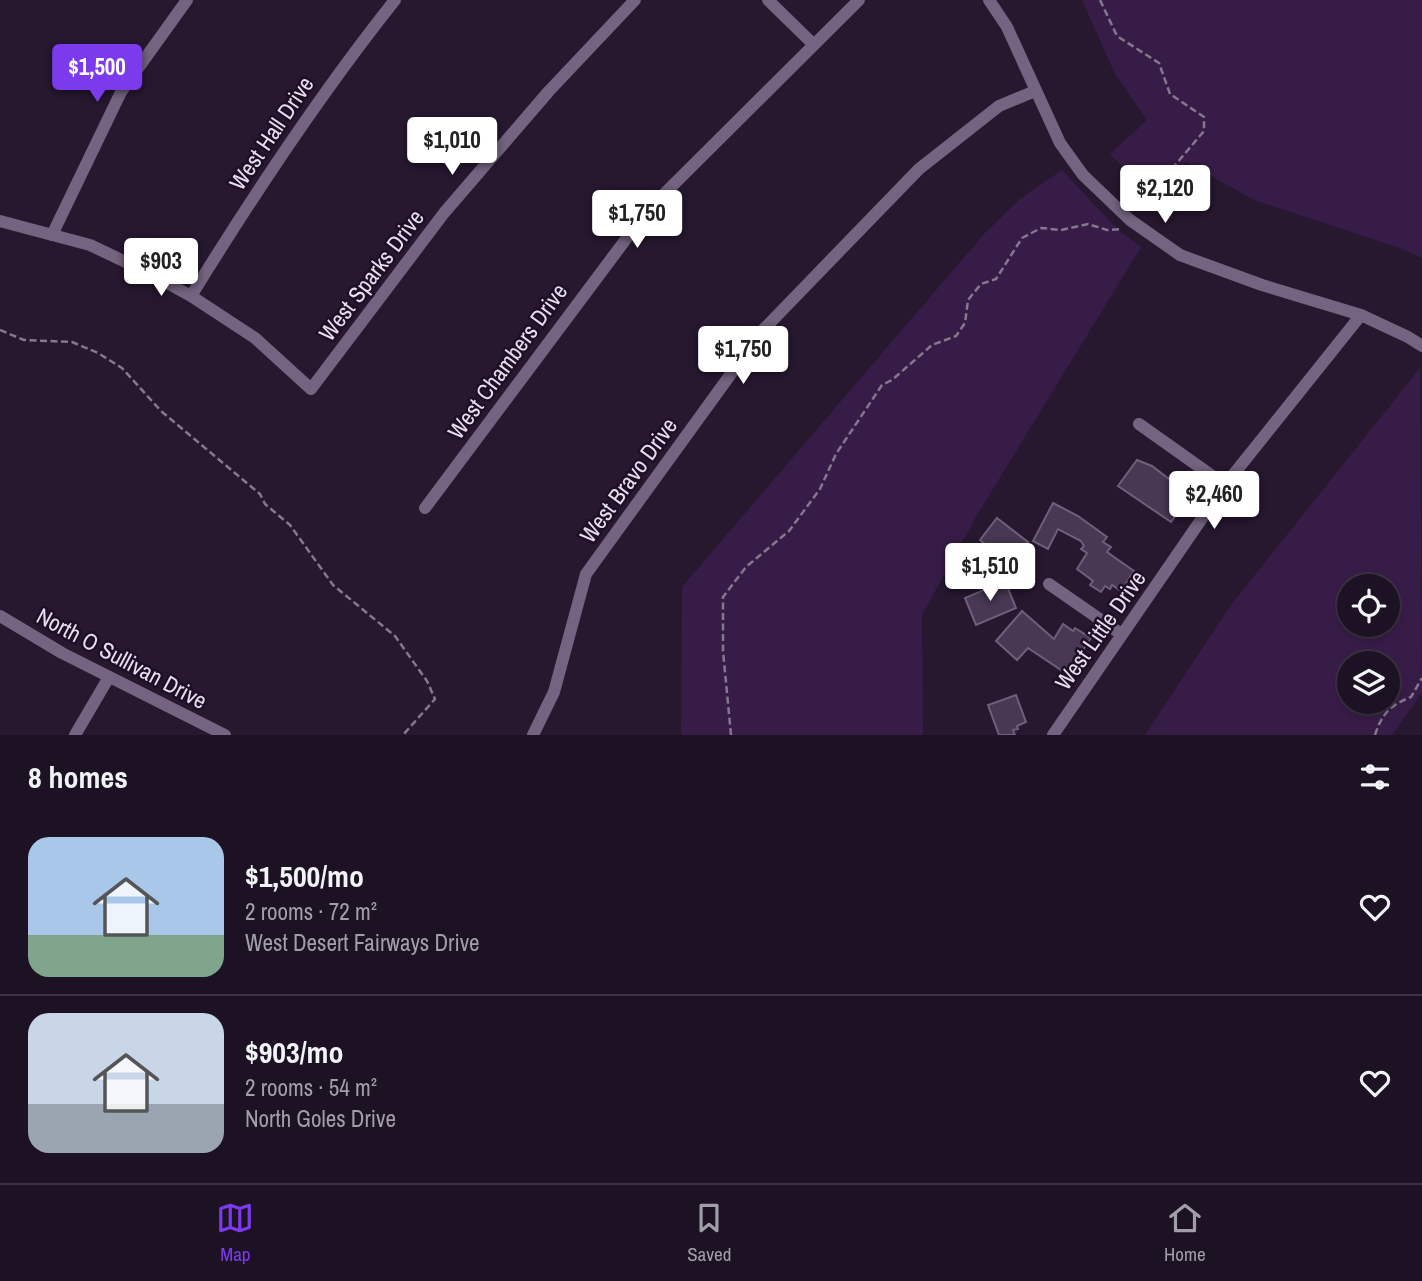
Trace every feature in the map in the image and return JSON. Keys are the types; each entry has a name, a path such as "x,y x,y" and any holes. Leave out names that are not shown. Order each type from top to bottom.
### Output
{"street":[{"path":"52,235 121,92 187,0"},
{"name":"West Hall Drive","path":"191,296 249,202 340,69 395,0"},
{"name":"West Sparks Drive","path":"191,296 255,338 311,389 444,213 550,91 635,0"},
{"path":"768,0 813,44"},
{"name":"West Chambers Drive","path":"425,508 647,211 859,0"},
{"path":"989,0 1007,27 1060,143 1083,175 1130,220 1180,256 1361,316 1422,346"},
{"name":"West Bravo Drive","path":"533,735 554,692 586,574 762,331 919,169 999,106 1035,91"},
{"path":"0,221 90,245 191,296"},
{"name":"West Little Drive","path":"1053,735 1225,485 1361,316"},
{"path":"1139,424 1225,485"},
{"path":"1049,584 1121,634"},
{"name":"North O Sullivan Drive","path":"0,616 62,653 225,735"},
{"path":"75,735 109,677"}],"path":[{"path":"1100,0 1117,36 1159,63 1170,94 1204,117 1204,131 1136,212"},
{"path":"731,735 723,651 723,597 746,567 789,531 820,489 835,454 882,385 892,380 932,345 956,335 965,323 968,300 981,284 996,279 1023,238 1041,228 1060,230 1088,223 1107,230 1124,228"},
{"path":"0,330 24,340 72,342 98,353 122,368 161,411 260,494 265,504 290,525 333,585 395,636 427,681 435,699 403,735"},
{"path":"1376,735 1379,722 1390,706 1411,697 1422,678"}],"shaded area":[{"path":"1082,0 1422,0 1422,258 1400,248 1254,200 1186,162 1156,201 1110,154 1147,120 1115,74"},
{"path":"1062,170 1118,230 1141,247 977,515 922,615 923,735 681,735 682,587 985,233 1020,199"},
{"path":"1420,368 1422,693 1392,735 1145,735 1231,605"}],"building":[{"path":"1137,460 1152,466 1169,479 1170,476 1187,491 1190,497 1171,522 1118,486"},
{"path":"1053,503 1078,516 1107,537 1103,542 1111,547 1107,552 1134,571 1121,591 1112,585 1110,589 1105,586 1101,592 1090,585 1093,581 1077,569 1087,553 1081,549 1084,546 1081,541 1058,529 1048,549 1033,541"},
{"path":"997,518 1028,542 1011,565 980,540"},
{"path":"1005,581 1016,608 976,625 965,598"},
{"path":"1022,611 1054,639 1063,624 1091,638 1067,674 1028,648 1017,660 996,641"},
{"path":"1016,695 1026,722 1013,730 1015,735 999,735 988,705"}]}
